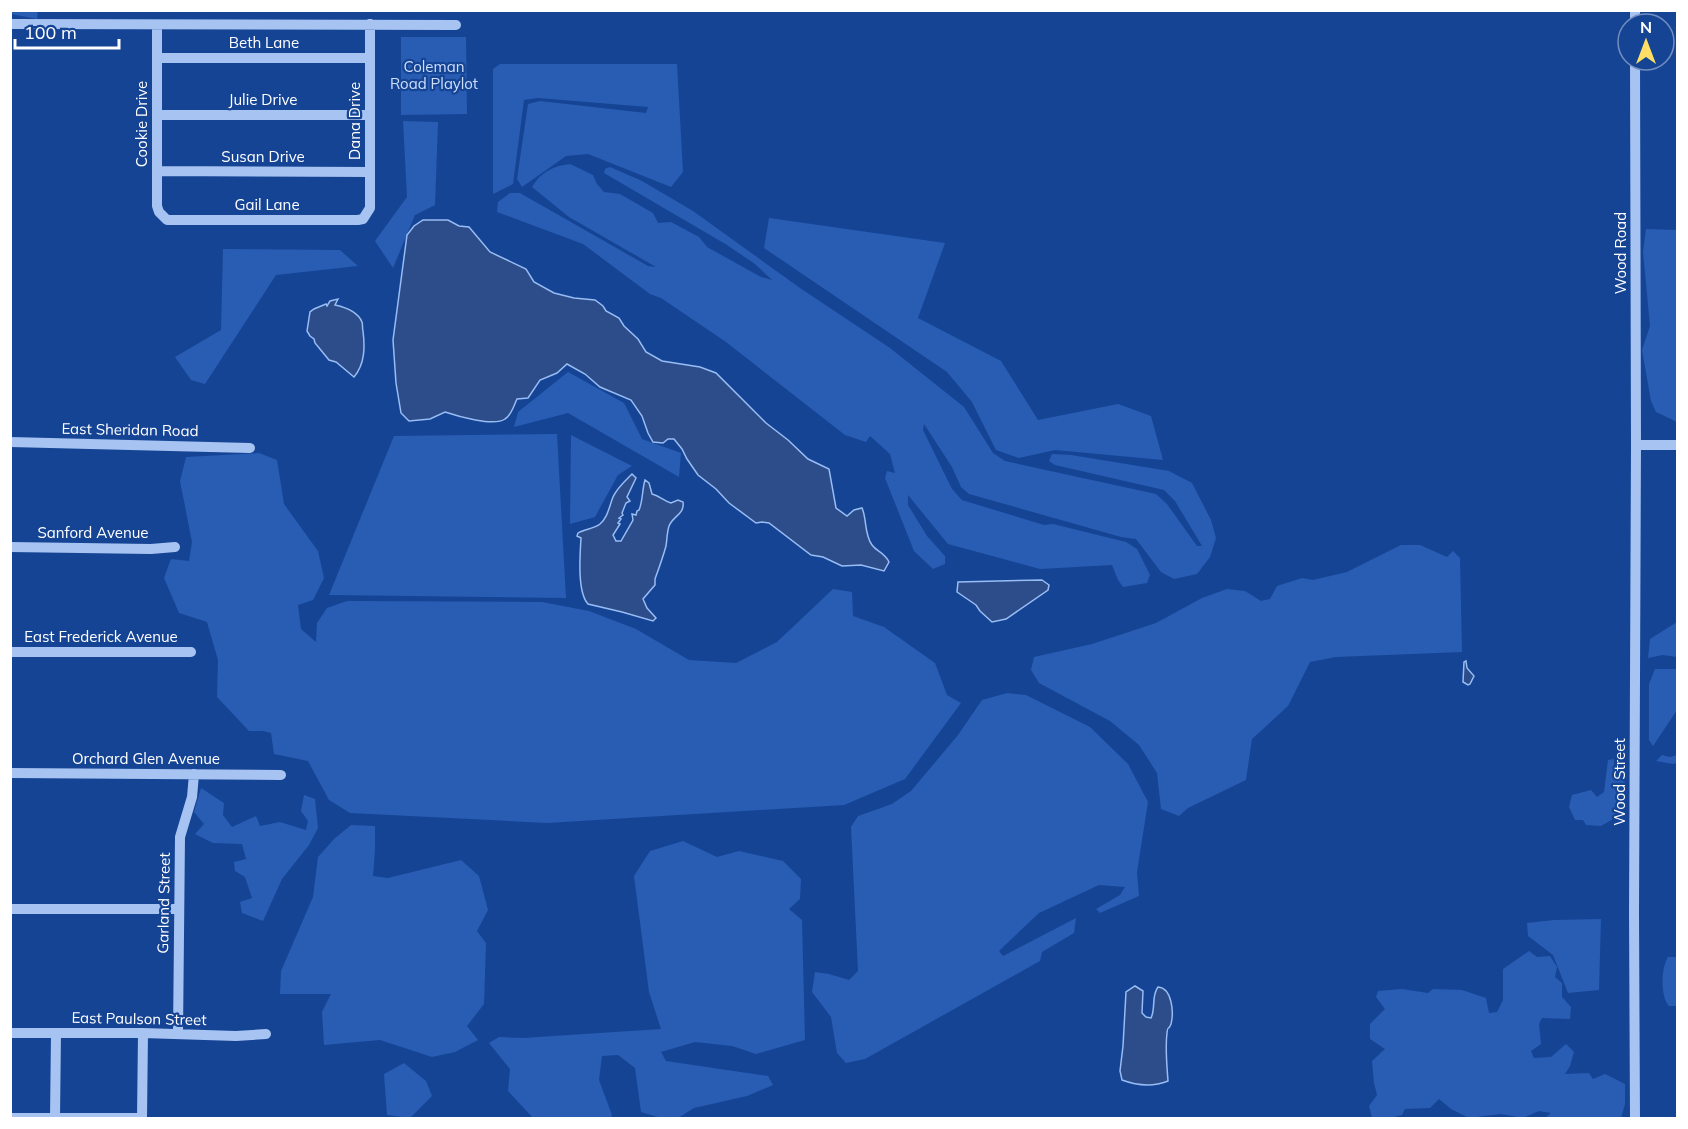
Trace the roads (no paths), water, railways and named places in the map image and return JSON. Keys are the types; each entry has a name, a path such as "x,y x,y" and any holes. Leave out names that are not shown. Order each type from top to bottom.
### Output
{"street":[{"path":"10,24 456,25"},
{"name":"Dana Drive","path":"366,216 370,208 370,24"},
{"name":"Cookie Drive","path":"157,25 157,206 162,217 167,220"},
{"name":"Beth Lane","path":"157,58 370,58"},
{"name":"Wood Road","path":"1635,72 1636,445"},
{"name":"Julie Drive","path":"157,115 369,115"},
{"name":"Susan Drive","path":"157,171 370,172"},
{"name":"Gail Lane","path":"167,220 358,220 366,216"},
{"name":"East Sheridan Road","path":"10,442 250,448"},
{"path":"1636,445 1677,445"},
{"name":"Wood Street","path":"1635,1119 1636,445"},
{"name":"Sanford Avenue","path":"10,547 152,549 176,547"},
{"name":"East Frederick Avenue","path":"10,652 191,652"},
{"name":"Orchard Glen Avenue","path":"10,773 281,775"},
{"name":"Garland Street","path":"177,1034 180,837 192,797 194,774"},
{"path":"10,909 179,909"},
{"name":"East Paulson Street","path":"10,1033 236,1036 266,1034"},
{"path":"55,1118 56,1033"},
{"path":"10,1118 142,1118 143,1033"}],"park label":[{"name":"Coleman Road Playlot","path":"434,76"}]}
